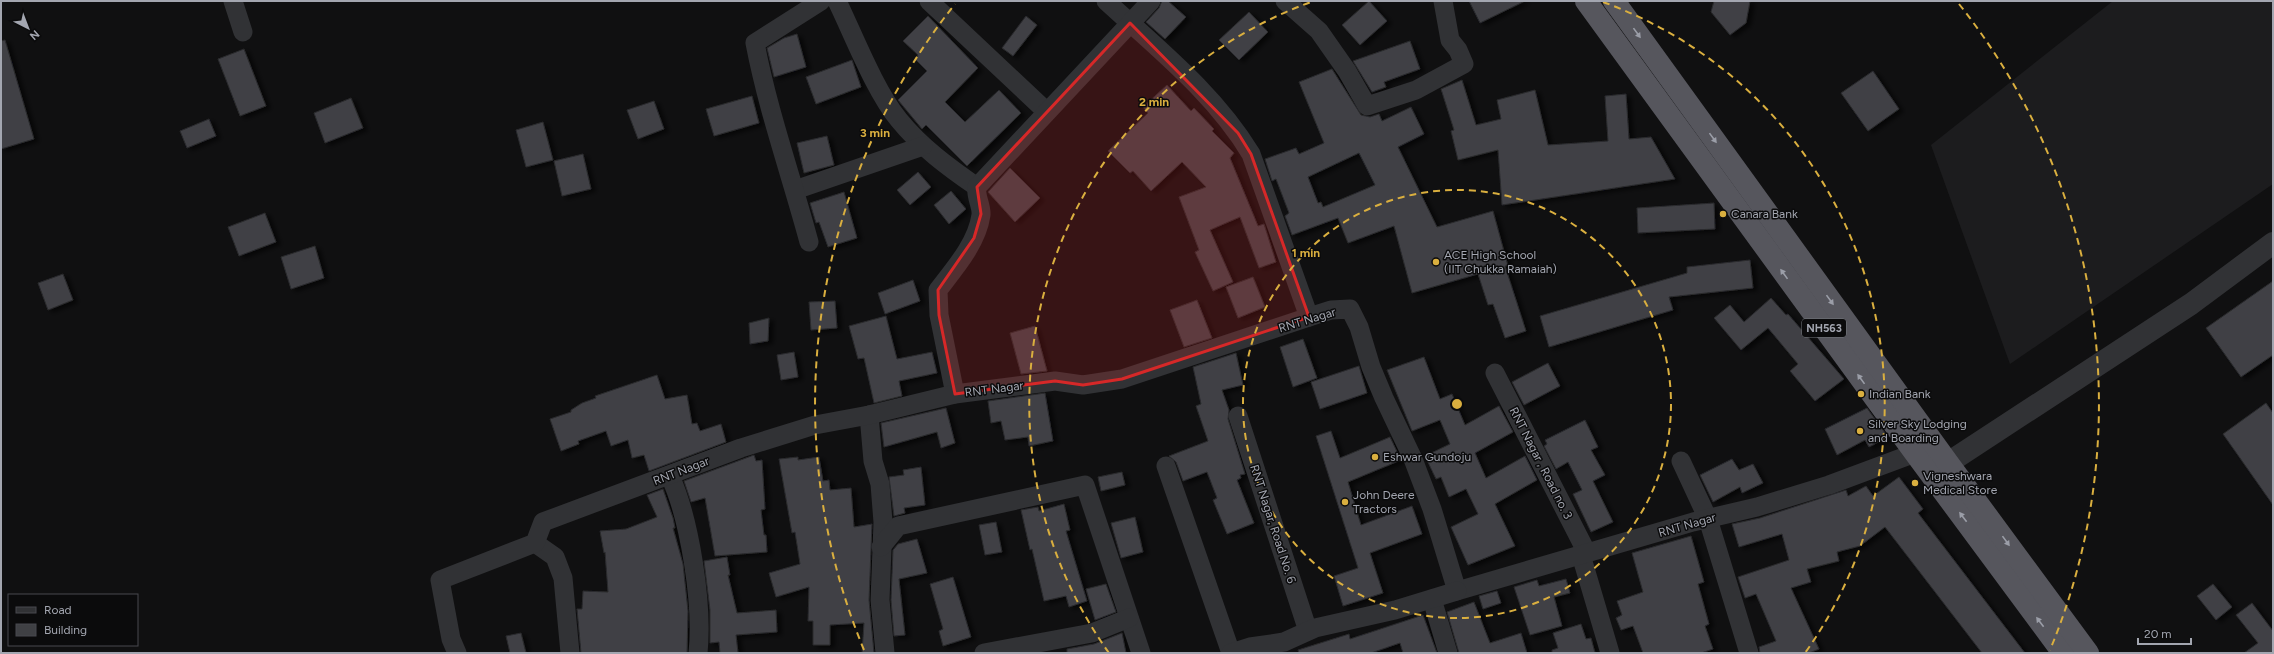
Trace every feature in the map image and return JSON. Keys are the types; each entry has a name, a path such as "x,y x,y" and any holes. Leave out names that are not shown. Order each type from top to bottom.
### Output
{"highway":[{"name":"NH563","path":"1586,1 1915,453 2063,653"},
{"name":"NH563","path":"1614,1 1948,464 2088,653"}],"street":[{"path":"233,1 243,32"},
{"path":"809,242 795,190 777,136 762,80 755,43 821,1"},
{"path":"837,1 879,87 898,119 923,146 977,187 981,214 974,238 956,268 938,290 939,315 955,394"},
{"path":"929,1 1047,112"},
{"path":"1106,1 1175,65 1238,133 1250,154 1309,317"},
{"path":"977,187 1151,1"},
{"path":"1285,1 1319,31 1347,71 1367,106 1416,90 1464,64 1458,50 1450,40 1443,1"},
{"path":"795,190 923,146"},
{"path":"1948,464 2191,304 2273,243"},
{"name":"RNT Nagar","path":"535,544 543,522 742,448 815,425 869,415 955,394 1055,381 1083,385 1122,380 1309,317 1343,309 1350,309 1354,314 1371,367 1413,459 1432,509 1457,591"},
{"name":"RNT Nagar , Road no. 3","path":"1495,373 1584,554 1610,653"},
{"path":"869,415 873,461 880,484 883,522 880,600 885,653"},
{"name":"RNT Nagar, Road No. 6","path":"1238,416 1308,631"},
{"name":"RNT Nagar","path":"1231,653 1250,647 1284,642 1308,631 1395,610 1584,554 1708,519 1757,507 1829,485 1915,453"},
{"path":"1681,461 1708,519 1749,653"},
{"path":"1166,466 1231,653"},
{"path":"670,476 680,498 695,579 698,608 698,653"},
{"path":"881,547 898,526 1085,485 1141,653"},
{"path":"457,653 451,638 440,580 535,544 555,557 563,578 570,653"},
{"path":"1432,599 1448,653"},
{"path":"984,653 1092,633 1130,618"}],"highlighted area":[{"path":"1130,23 1238,133 1251,154 1309,317 1122,379 1083,385 1055,381 955,394 939,315 938,290 974,238 981,214 977,187"}],"shaded area":[{"path":"2113,1 2273,1 2273,184 2010,364 1931,145"}],"building":[{"path":"1162,1 1168,1 1186,17 1165,39 1146,22 1159,8"},
{"path":"1369,1 1387,21 1360,45 1342,25"},
{"path":"1469,1 1525,1 1480,23"},
{"path":"1714,1 1750,1 1746,23 1730,35 1711,12"},
{"path":"1249,12 1268,32 1239,60 1219,40"},
{"path":"928,16 978,68 945,102 965,122 999,90 1021,113 967,166 926,125 922,129 898,100 927,71 915,59 918,55 903,41"},
{"path":"1026,16 1037,25 1013,56 1002,48"},
{"path":"797,34 806,67 774,77 767,48 784,38"},
{"path":"5,40 34,139 1,149 1,41"},
{"path":"1410,41 1420,69 1384,82 1386,87 1372,92 1353,61"},
{"path":"244,49 266,106 240,116 218,59"},
{"path":"852,60 861,87 816,104 806,77"},
{"path":"1332,69 1361,115 1370,117 1379,114 1382,121 1411,107 1424,134 1398,147 1437,227 1493,211 1508,266 1505,266 1526,331 1505,338 1493,304 1488,305 1478,274 1412,293 1394,226 1348,243 1338,218 1292,235 1285,216 1289,213 1276,179 1272,181 1265,159 1296,148 1299,154 1324,143 1299,82","holes":["1359,153 1375,185 1323,207 1321,202 1318,203 1308,177"]},
{"path":"1873,71 1899,109 1868,131 1841,93"},
{"path":"1462,80 1476,125 1501,119 1497,100 1535,90 1548,145 1608,141 1605,96 1626,94 1629,139 1651,137 1675,179 1502,205 1498,150 1458,160 1451,131 1454,130 1441,89"},
{"path":"1167,85 1191,111 1194,108 1214,129 1212,131 1234,153 1230,158 1258,226 1264,224 1276,262 1259,268 1240,217 1210,230 1233,282 1213,291 1195,252 1199,250 1179,197 1206,187 1182,162 1151,191 1133,171 1130,173 1108,151 1148,113 1143,107"},
{"path":"752,96 759,123 714,136 706,109"},
{"path":"351,98 363,128 325,143 314,113"},
{"path":"654,101 664,129 638,139 627,110"},
{"path":"209,119 216,136 187,148 180,131"},
{"path":"543,122 553,160 526,167 516,130"},
{"path":"827,136 834,165 804,173 797,143"},
{"path":"583,154 591,189 562,196 554,161"},
{"path":"1010,168 1040,198 1015,222 988,192"},
{"path":"918,172 931,187 910,205 897,190"},
{"path":"951,191 966,209 949,224 934,205"},
{"path":"844,192 857,238 828,247 819,222 816,223 810,203"},
{"path":"1714,203 1715,229 1638,233 1637,208"},
{"path":"265,213 276,242 239,256 228,227"},
{"path":"315,246 324,278 291,289 281,257"},
{"path":"1750,260 1753,288 1669,297 1673,310 1549,347 1540,316 1687,273 1687,267"},
{"path":"63,274 73,300 48,310 38,283"},
{"path":"1253,277 1265,307 1238,318 1226,287"},
{"path":"913,280 920,301 885,314 878,293"},
{"path":"2273,281 2273,355 2241,377 2206,328"},
{"path":"1771,298 1786,315 1788,314 1844,379 1815,401 1790,371 1798,364 1768,328 1741,350 1714,318 1730,305 1744,322"},
{"path":"1197,300 1212,338 1184,347 1170,310"},
{"path":"835,301 837,328 811,330 809,302"},
{"path":"886,316 897,359 932,352 937,373 899,381 902,396 874,403 864,358 858,359 849,326"},
{"path":"769,318 768,341 750,344 749,323"},
{"path":"1035,326 1047,371 1021,374 1010,333"},
{"path":"1303,339 1317,378 1293,387 1280,347"},
{"path":"794,352 798,377 781,380 777,355"},
{"path":"1236,353 1243,385 1222,390 1229,410 1228,419 1245,474 1240,475 1241,478 1237,480 1254,523 1227,534 1213,500 1217,498 1207,472 1183,481 1176,462 1169,456 1208,441 1196,406 1201,404 1193,367"},
{"path":"1424,357 1440,399 1452,394 1465,425 1499,406 1513,432 1475,453 1486,478 1525,456 1537,480 1495,504 1515,546 1468,565 1451,527 1478,514 1466,489 1449,497 1441,477 1436,479 1425,456 1450,444 1440,420 1412,431 1387,370"},
{"path":"1548,363 1560,386 1524,405 1512,382"},
{"path":"1359,366 1367,393 1320,409 1311,382"},
{"path":"657,375 665,399 687,395 692,424 697,423 700,431 721,424 726,442 649,471 644,455 632,458 628,440 611,446 606,431 578,441 579,444 561,451 550,419 571,412 571,410 582,403 596,398 595,396"},
{"path":"1045,393 1053,441 1029,446 1028,437 1005,440 1001,421 991,423 988,401"},
{"path":"2266,403 2273,413 2273,505 2223,434"},
{"path":"946,408 955,443 941,448 937,432 884,447 881,423"},
{"name":"Silver Sky Lodging and Boarding","path":"1867,408 1888,437 1869,447 1865,440 1837,455 1825,429"},
{"path":"1585,420 1598,447 1591,450 1605,475 1593,481 1613,522 1591,532 1573,494 1582,490 1568,462 1556,469 1544,446 1547,444 1545,440"},
{"path":"1331,431 1340,458 1390,437 1401,460 1348,482 1361,525 1412,506 1422,534 1370,553 1383,593 1343,606 1334,576 1358,568 1316,436"},
{"path":"754,455 756,461 762,460 765,509 761,510 764,535 766,535 767,552 715,556 705,498 691,502 684,481"},
{"path":"798,457 798,460 819,457 823,481 829,480 830,490 851,488 854,527 872,524 869,600 874,653 862,653 864,623 830,625 830,645 813,645 813,621 808,621 809,587 776,597 769,573 800,564 795,532 792,533 779,459"},
{"path":"1732,459 1739,470 1753,464 1763,483 1742,493 1740,487 1713,502 1700,475"},
{"path":"921,467 925,505 904,508 905,513 894,516 889,477 904,475 903,470"},
{"path":"1122,472 1125,485 1101,491 1098,477"},
{"path":"1899,477 1923,509 1918,513 2025,653 1982,653 1885,527 1860,546 1837,552 1839,561 1807,569 1811,582 1791,588 1819,649 1809,653 1760,653 1759,647 1776,641 1756,594 1745,598 1738,577 1789,560 1782,534 1739,547 1732,524 1760,518 1846,490 1848,496 1866,486 1873,496"},
{"path":"663,489 673,518 675,528 673,528 683,564 688,611 687,653 581,653 577,609 582,609 583,591 608,592 605,552 604,553 600,531 626,529 657,517 647,495"},
{"path":"1064,504 1070,530 1066,531 1087,601 1069,607 1066,596 1044,601 1021,510 1038,507 1039,511"},
{"path":"1135,517 1143,552 1121,558 1111,523"},
{"path":"996,522 1002,552 985,555 979,525"},
{"path":"1691,536 1704,582 1698,584 1709,624 1705,626 1713,649 1701,653 1643,653 1633,626 1621,630 1616,618 1622,615 1617,601 1643,592 1632,553"},
{"path":"917,539 927,573 899,579 905,635 894,636 891,600 893,550 898,544"},
{"path":"727,557 730,575 728,575 737,613 776,610 777,632 736,635 738,653 720,653 719,642 710,643 710,610 704,561"},
{"path":"953,577 971,637 943,646 939,631 943,629 930,584"},
{"path":"1566,579 1570,593 1554,597 1562,626 1530,635 1514,587 1537,580 1539,586"},
{"path":"1106,584 1116,612 1095,620 1086,589"},
{"path":"2213,584 2232,607 2216,620 2197,596"},
{"path":"1497,591 1501,603 1483,609 1479,596"},
{"path":"1474,602 1490,643 1521,633 1527,653 1459,653 1447,612"},
{"path":"2252,603 2273,631 2273,653 2244,653 2258,643 2236,615"},
{"path":"1423,615 1437,653 1403,653 1400,643 1371,653 1299,653 1298,650 1349,634 1350,639"},
{"path":"1581,624 1586,639 1591,638 1595,653 1552,653 1552,650 1558,648 1553,633"},
{"path":"521,633 526,653 510,653 506,636"},
{"path":"1122,633 1126,653 1067,653 1067,649 1094,644"}],"place":[{"name":"Canara Bank","path":"1723,214"},
{"name":"ACE High School (IIT Chukka Ramaiah)","path":"1436,262"},
{"name":"Indian Bank","path":"1861,394"},
{"name":"Silver Sky Lodging and Boarding","path":"1860,431"},
{"name":"Eshwar Gundoju","path":"1375,457"},
{"name":"Vigneshwara Medical Store","path":"1915,483"},
{"name":"John Deere Tractors","path":"1345,502"}]}
